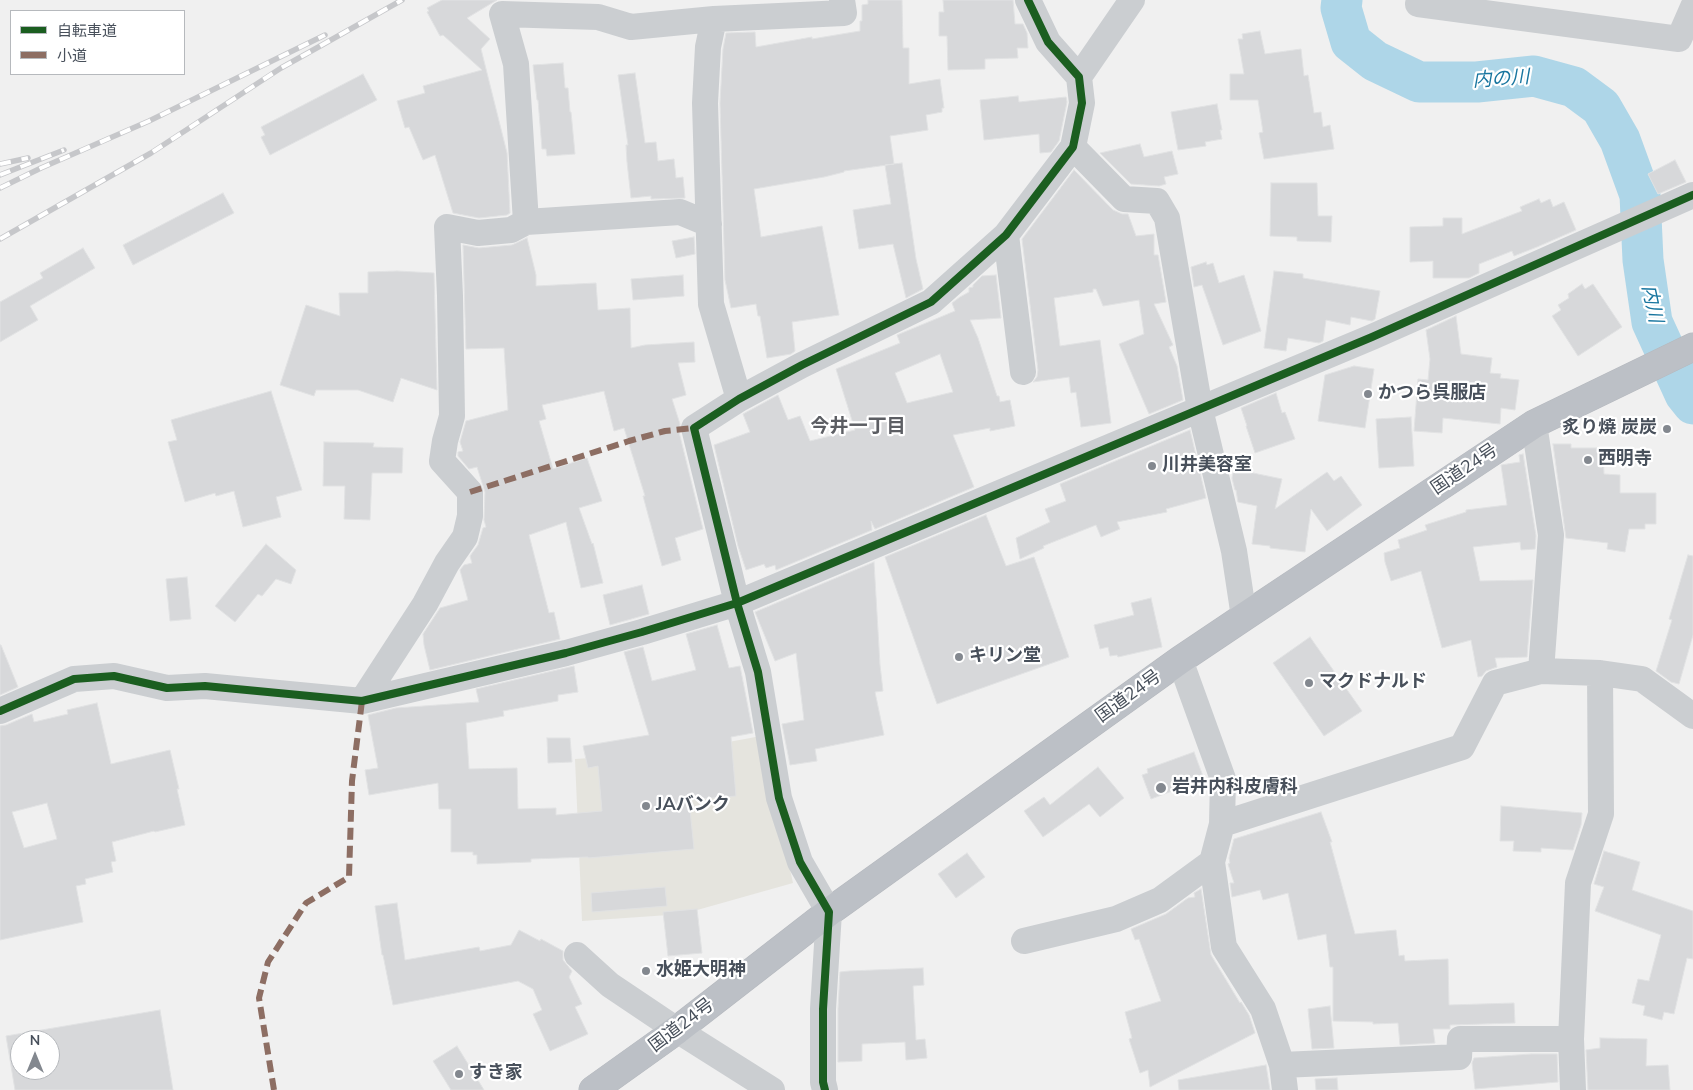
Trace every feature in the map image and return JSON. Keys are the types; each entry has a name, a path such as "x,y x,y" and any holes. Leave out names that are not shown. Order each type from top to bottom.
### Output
{"highway":[{"name":"国道24号","path":"593,1090 677,1030 829,912 1180,660 1534,424 1691,348"}],"street":[{"path":"526,222 516,64 502,14 598,17 631,27 714,20 844,13 842,0"},
{"path":"825,1090 823,1082 823,1009 829,912 800,862 779,798 758,672 737,603 694,428 739,399 802,365 931,302 1006,235 1074,147 1082,103 1079,77 1048,42 1028,0"},
{"path":"1079,77 1132,0"},
{"path":"1419,0 1418,4 1679,39 1693,7"},
{"path":"714,20 708,46 705,103 711,304 739,399"},
{"path":"1074,147 1124,200 1157,201 1167,218 1200,409 1234,551 1244,617"},
{"path":"0,711 74,679 114,676 167,688 205,686 362,701 566,654 642,632 737,603 1372,337 1693,196"},
{"path":"362,701 424,604 447,562 465,537 470,516 470,492 442,461 452,416 447,227 478,233 511,230 526,222 680,212 709,224"},
{"path":"1006,235 1023,372"},
{"path":"1534,424 1551,535 1541,671"},
{"path":"1180,660 1223,779 1222,824 1212,862 1224,947 1263,1009 1283,1078 1459,1057 1460,1039 1571,1040"},
{"path":"1222,824 1462,747 1496,683 1541,671 1600,673 1642,679 1693,716"},
{"path":"1573,1090 1571,1040 1578,883 1601,814 1600,673"},
{"path":"1024,941 1116,919 1160,900 1212,862"},
{"path":"577,955 610,985 772,1090"}],"shaded area":[{"path":"761,736 793,883 683,914 582,921 575,759 669,753"}],"building":[{"path":"442,0 497,0 467,18 490,39 481,49 507,153 510,213 507,215 479,218 453,213 435,155 423,160 409,127 405,128 397,101 425,93 423,86 482,70 443,35 440,36 427,12 429,11 427,8"},
{"path":"868,0 902,0 903,48 909,48 909,84 940,79 944,108 942,108 942,112 926,115 928,130 890,136 894,164 844,171 824,177 754,189 761,237 822,226 839,315 792,322 795,351 791,354 767,358 760,316 758,316 756,304 731,308 725,280 720,103 723,49 726,33 755,32 756,47 860,31 862,5 868,4"},
{"path":"943,0 1013,0 1015,24 1023,24 1027,33 1028,48 1017,48 1018,58 985,59 985,69 948,70 947,36 939,36 939,12 944,12"},
{"path":"1260,31 1265,54 1301,49 1304,76 1308,75 1314,113 1321,112 1323,127 1330,125 1334,149 1264,159 1259,133 1263,132 1258,100 1230,100 1230,74 1244,74 1238,39 1243,39 1242,34"},
{"path":"563,63 565,88 568,88 575,154 547,156 546,149 542,149 533,65"},
{"path":"635,73 645,143 656,142 658,161 674,159 676,178 683,177 685,198 651,199 651,196 631,198 626,145 628,145 618,75"},
{"path":"363,74 377,100 270,155 261,137 265,135 261,127"},
{"path":"1018,96 1019,102 1066,97 1067,102 1059,141 1051,152 1040,153 1039,134 984,140 980,100"},
{"path":"1217,104 1222,139 1205,142 1206,146 1178,150 1171,112"},
{"path":"1140,144 1144,157 1172,151 1178,174 1164,177 1166,184 1159,186 1131,184 1100,153"},
{"path":"1675,160 1686,182 1658,194 1648,174"},
{"path":"902,163 916,259 923,289 906,298 893,244 859,249 853,210 891,204 885,165"},
{"path":"1074,170 1113,210 1122,214 1128,214 1136,236 1154,234 1154,255 1158,255 1166,302 1154,304 1173,345 1169,347 1177,366 1183,400 1149,414 1119,344 1144,334 1139,300 1103,306 1096,289 1093,289 1093,292 1054,298 1060,346 1100,340 1111,423 1081,427 1076,392 1071,393 1069,377 1033,382 1037,377 1038,370 1022,239"},
{"path":"1271,183 1317,183 1318,216 1332,216 1331,242 1297,241 1297,237 1270,236"},
{"path":"223,193 234,213 133,265 123,245"},
{"path":"1539,199 1541,203 1550,199 1553,207 1564,202 1576,230 1514,256 1512,251 1479,264 1479,273 1469,278 1433,278 1433,261 1410,262 1410,227 1443,226 1443,218 1462,218 1462,234 1522,211 1520,207"},
{"path":"694,237 695,254 676,258 672,241"},
{"path":"527,238 536,275 536,286 596,283 598,310 630,308 631,348 645,345 694,342 695,362 678,363 686,395 672,399 680,424 679,432 703,529 675,538 681,560 662,566 643,496 645,496 624,428 614,431 604,391 542,405 546,419 539,421 553,469 587,458 602,501 579,508 593,543 603,583 581,588 566,522 529,535 549,613 554,612 560,639 430,670 423,634 440,608 468,600 460,570 464,565 472,563 470,556 478,545 483,528 486,527 484,520 485,492 477,467 469,469 458,456 458,452 463,451 460,442 466,421 508,410 504,348 466,349 463,245 479,248 512,245"},
{"path":"83,248 95,268 30,306 38,320 0,342 0,302 43,278 40,273"},
{"path":"1206,262 1207,265 1213,263 1219,283 1244,275 1261,331 1223,345 1202,285 1194,287 1191,267"},
{"path":"1274,271 1303,274 1303,278 1380,291 1375,319 1372,321 1351,317 1350,325 1326,320 1323,341 1319,343 1288,338 1286,351 1264,348"},
{"path":"368,272 434,273 437,390 401,378 393,402 358,390 316,390 314,396 280,385 306,305 340,316 339,293 368,293"},
{"path":"683,275 684,296 633,300 631,279"},
{"path":"996,275 1001,318 970,320 1000,402 1010,400 1015,426 990,431 990,428 953,435 974,487 875,529 871,521 872,530 776,570 775,565 766,568 764,564 746,570 738,546 714,445 750,432 743,414 778,395 788,420 800,416 810,441 855,430 836,369 900,343 897,335 955,311 952,303 969,292 969,288 973,287 982,276","holes":["940,354 953,392 907,403 895,373"]},
{"path":"1582,284 1585,289 1593,284 1622,327 1578,356 1552,316 1561,310 1558,305 1569,298 1568,294"},
{"path":"1456,316 1461,354 1492,358 1490,373 1501,374 1500,378 1519,380 1515,410 1501,408 1500,424 1443,418 1442,433 1414,431 1418,379 1428,380 1430,359 1426,330"},
{"path":"1354,366 1374,369 1365,428 1318,421 1325,375"},
{"path":"271,391 302,490 276,497 281,517 243,527 234,491 216,496 215,493 185,502 168,442 177,440 171,420"},
{"path":"1276,393 1282,413 1285,412 1295,439 1255,453 1241,408"},
{"path":"1411,417 1414,466 1379,468 1376,419"},
{"path":"1190,430 1206,498 1166,509 1167,512 1117,522 1120,529 1101,537 1096,525 1043,546 1044,548 1020,559 1016,538 1050,522 1045,509 1066,501 1060,484"},
{"path":"324,442 374,443 373,447 403,448 402,473 372,473 370,520 344,519 345,486 323,486"},
{"path":"1553,444 1571,444 1571,448 1603,448 1604,474 1620,475 1620,493 1656,493 1656,524 1645,524 1645,529 1629,529 1625,552 1607,549 1608,543 1566,538"},
{"path":"1523,454 1536,536 1535,549 1521,550 1520,542 1473,547 1480,581 1533,580 1527,657 1495,658 1497,667 1486,671 1482,676 1478,677 1471,640 1442,648 1421,571 1391,581 1384,553 1400,548 1398,540 1427,530 1425,525 1466,512 1466,510 1507,505 1501,465 1520,462 1519,455"},
{"path":"1234,469 1282,479 1275,509 1327,472 1334,481 1341,476 1362,505 1327,531 1311,509 1305,552 1252,544 1257,506 1238,502 1232,478"},
{"path":"986,515 1006,566 1034,557 1069,657 937,704 885,557"},
{"path":"266,544 296,570 291,584 276,579 262,596 258,594 235,622 215,606"},
{"path":"1688,555 1693,556 1693,635 1679,684 1671,682 1656,671 1672,620 1669,619"},
{"path":"874,562 883,691 875,692 884,735 815,749 817,761 790,765 782,724 804,720 796,653 775,661 755,612"},
{"path":"187,577 191,619 170,621 166,579"},
{"path":"642,585 649,614 610,625 603,595"},
{"path":"1151,598 1162,647 1118,657 1117,655 1110,656 1108,647 1100,649 1094,625 1134,615 1131,603"},
{"path":"717,625 729,668 740,666 753,733 731,737 736,796 689,800 694,849 588,858 531,859 531,862 477,864 477,855 473,855 473,852 451,852 451,809 439,809 438,783 369,795 365,770 378,768 368,715 396,708 479,702 476,689 574,666 578,692 558,695 558,701 503,711 504,716 466,723 469,769 517,768 518,809 556,808 556,815 602,811 598,766 588,768 583,746 649,735 624,652 643,647 652,681 696,670 686,634"},
{"path":"1310,637 1362,711 1324,736 1273,663"},
{"path":"0,645 18,687 0,695"},
{"path":"97,703 111,764 170,750 185,825 112,842 116,861 111,862 113,872 85,879 86,884 76,886 83,922 0,940 0,726 32,714 34,722 68,714 67,710","holes":["47,803 57,839 24,848 12,812"]},
{"path":"547,738 570,738 572,762 548,763"},
{"path":"1194,752 1204,779 1151,799 1142,775 1148,773 1147,769"},
{"path":"1098,767 1124,798 1100,817 1089,804 1043,837 1024,811 1044,797 1050,805"},
{"path":"1501,806 1582,813 1581,825 1573,850 1541,848 1541,852 1513,851 1514,841 1500,841"},
{"path":"1321,812 1332,842 1330,842 1355,934 1396,930 1399,956 1404,955 1405,961 1448,959 1449,1005 1514,1003 1515,1023 1450,1025 1450,1029 1433,1029 1435,1043 1400,1045 1398,1023 1373,1024 1373,1022 1333,1021 1333,967 1330,967 1326,934 1298,940 1288,893 1263,900 1260,890 1232,897 1230,883 1234,883 1228,864 1230,863 1229,858 1234,839"},
{"path":"1604,851 1640,862 1632,890 1693,911 1693,959 1687,958 1674,1014 1664,1012 1662,1020 1643,1015 1645,1006 1632,1003 1638,979 1649,981 1661,935 1595,911 1604,887 1594,884"},
{"path":"967,853 985,877 956,898 938,874"},
{"path":"665,887 667,906 592,912 591,893"},
{"path":"1201,889 1211,955 1249,1015 1255,1033 1150,1087 1148,1070 1140,1073 1129,1039 1132,1038 1125,1012 1161,1001 1139,939 1135,940 1131,929 1166,914 1188,898 1195,897 1194,893"},
{"path":"397,903 405,960 479,947 480,951 511,945 519,930 563,951 563,960 572,971 569,977 582,1004 575,1007 588,1034 550,1051 533,1014 542,1010 533,989 518,981 393,1005 382,955 375,906"},
{"path":"697,909 702,953 668,956 663,912"},
{"path":"923,968 924,985 913,986 916,1040 925,1039 927,1058 906,1060 905,1042 862,1044 862,1061 838,1062 840,972"},
{"path":"1330,1006 1334,1048 1312,1049 1308,1009"},
{"path":"160,1010 173,1090 15,1090 13,1080 60,1080 60,1030 42,1030"},
{"path":"10,1035 10,1060 6,1036"},
{"path":"1600,1038 1647,1039 1646,1066 1668,1065 1670,1090 1588,1090 1586,1050 1600,1048"},
{"path":"457,1046 484,1090 451,1090 433,1061"},
{"path":"1557,1054 1558,1082 1475,1089 1472,1063 1474,1058"},
{"path":"1266,1065 1270,1090 1179,1090 1178,1080"},
{"path":"1337,1078 1338,1090 1316,1090 1315,1079"}],"waterway":[{"name":"内の川","path":"1342,0 1341,8 1351,42 1375,61 1419,82 1477,82 1534,76 1574,87 1601,107 1620,140 1640,195 1643,260 1652,322 1685,394 1693,404"}],"railway":[{"path":"0,239 151,153 281,68 402,0"},
{"path":"0,188 149,121 325,35"},
{"path":"0,175 64,150"},
{"path":"0,164 28,158"}],"marked path":[{"path":"470,492 629,441 665,431 694,428"},
{"path":"274,1090 259,998 268,962 306,903 349,877 352,781 362,701"}],"cycle path":[{"path":"825,1090 823,1082 823,1009 829,912 800,862 779,798 758,672 737,603 694,428 739,399 802,365 931,302 1006,235 1073,147 1082,103 1079,77 1048,42 1028,0"},
{"path":"0,711 74,679 114,676 167,688 205,686 362,701 566,653 642,632 737,603 1372,337 1693,195"}],"place":[{"name":"かつら呉服店","path":"1368,394"},
{"name":"炙り焼 炭炭","path":"1667,429"},
{"name":"西明寺","path":"1588,460"},
{"name":"川井美容室","path":"1152,466"},
{"name":"キリン堂","path":"959,657"},
{"name":"マクドナルド","path":"1309,683"},
{"name":"岩井内科皮膚科","path":"1161,788"},
{"name":"JAバンク","path":"646,806"},
{"name":"水姫大明神","path":"646,971"},
{"name":"すき家","path":"459,1074"}],"district":[{"name":"今井一丁目","path":"858,427"}],"water label":[{"name":"内川","path":"1651,304"}]}
